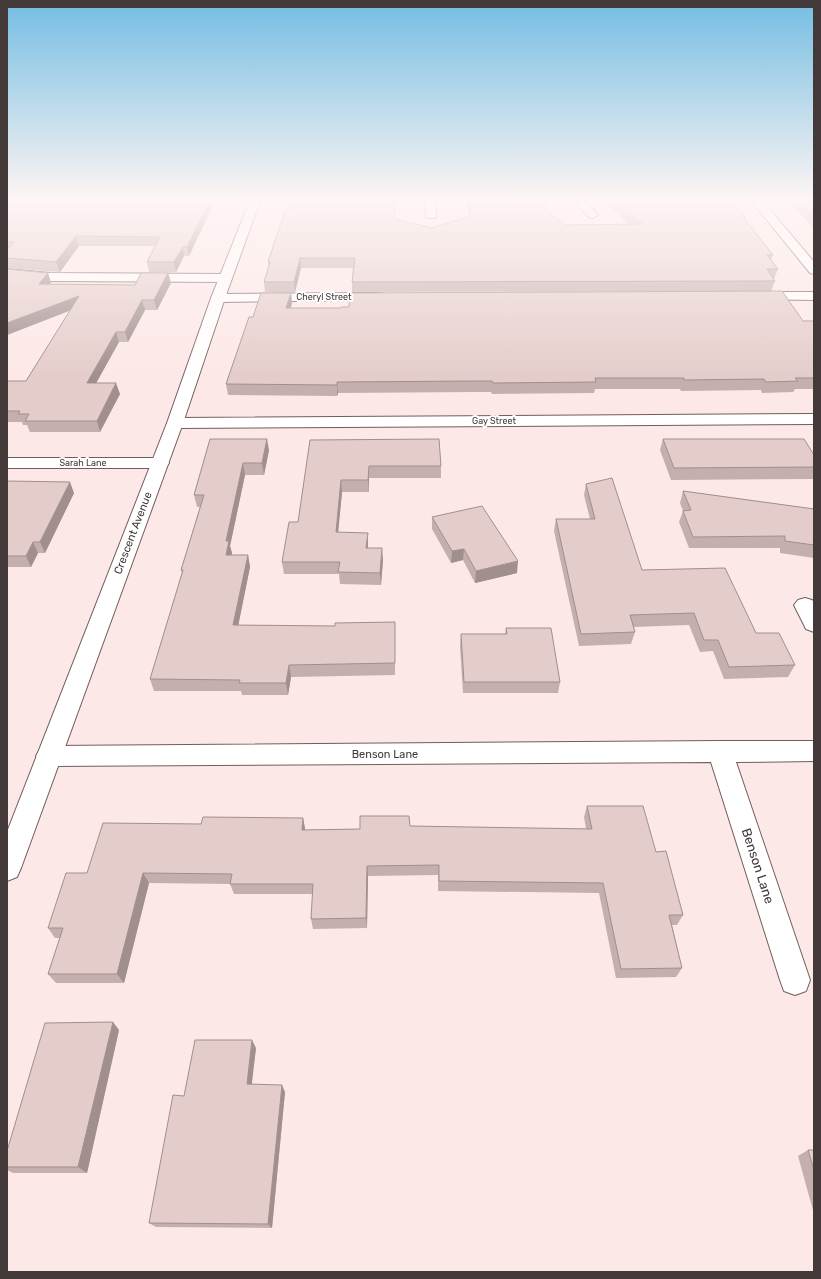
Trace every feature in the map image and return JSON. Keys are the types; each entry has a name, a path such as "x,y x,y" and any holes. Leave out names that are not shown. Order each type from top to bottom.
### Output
{"street":[{"name":"Crescent Avenue","path":"7,868 175,423 218,298 234,258"},
{"path":"804,258 814,270"},
{"path":"7,273 50,277 226,278"},
{"path":"742,296 814,296"},
{"name":"Cheryl Street","path":"218,298 393,297"},
{"name":"Gay Street","path":"175,423 814,419"},
{"name":"Sarah Lane","path":"7,463 160,463"},
{"path":"805,605 814,624"},
{"name":"Benson Lane","path":"720,751 795,980"},
{"name":"Benson Lane","path":"49,756 814,751"}],"building":[{"path":"7,258 59,258 56,262"},
{"path":"149,258 177,258 174,262 147,262"},
{"path":"269,258 769,258 778,269 767,269 775,281 352,282 355,258 300,258 294,282 264,282 270,262 268,262"},
{"path":"7,269 48,273 39,284 135,285 141,273 168,273 154,300 142,300 125,332 116,332 87,383 116,383 97,421 25,421 29,414 18,414 20,411 7,411 7,381 26,381 79,296 7,323"},
{"path":"782,291 803,321 814,321 814,378 795,378 798,381 766,382 764,379 684,380 684,378 595,378 596,382 493,383 492,381 474,381 337,382 337,385 226,384 249,317 253,317 261,293 291,293 286,308 341,308 349,307 350,293"},
{"path":"210,439 267,439 262,463 243,463 226,541 229,541 226,555 248,555 233,625 335,626 335,623 395,622 395,663 289,665 286,683 239,683 240,680 150,679 204,495 194,495"},
{"path":"439,439 441,466 369,466 368,480 341,480 336,532 368,533 366,548 382,548 380,573 338,572 340,562 282,562 289,522 298,522 310,440"},
{"path":"663,439 804,439 814,455 814,467 674,468"},
{"path":"612,478 642,570 725,568 756,633 779,633 795,665 729,667 718,640 704,640 694,613 630,615 635,632 581,634 556,519 595,519 586,484"},
{"path":"7,481 70,482 40,542 33,542 26,556 7,556"},
{"path":"683,491 814,509 814,545 785,541 785,536 693,537 683,511 691,510"},
{"path":"482,506 518,561 476,571 464,549 452,551 432,517"},
{"path":"506,628 551,628 560,682 464,682 461,634 507,634"},
{"path":"587,806 643,806 656,852 666,851 683,915 669,915 682,968 621,969 603,883 439,881 439,865 367,866 366,918 311,919 313,884 230,884 232,874 143,873 117,974 48,974 63,928 48,928 66,873 87,873 103,823 201,824 203,817 303,818 302,830 360,829 360,816 409,816 410,826 592,829"},
{"path":"113,1022 78,1167 7,1167 7,1151 45,1023"},
{"path":"195,1040 252,1040 247,1084 282,1085 268,1224 149,1223 173,1095 184,1096"},
{"path":"808,1150 814,1150 814,1170"}]}
